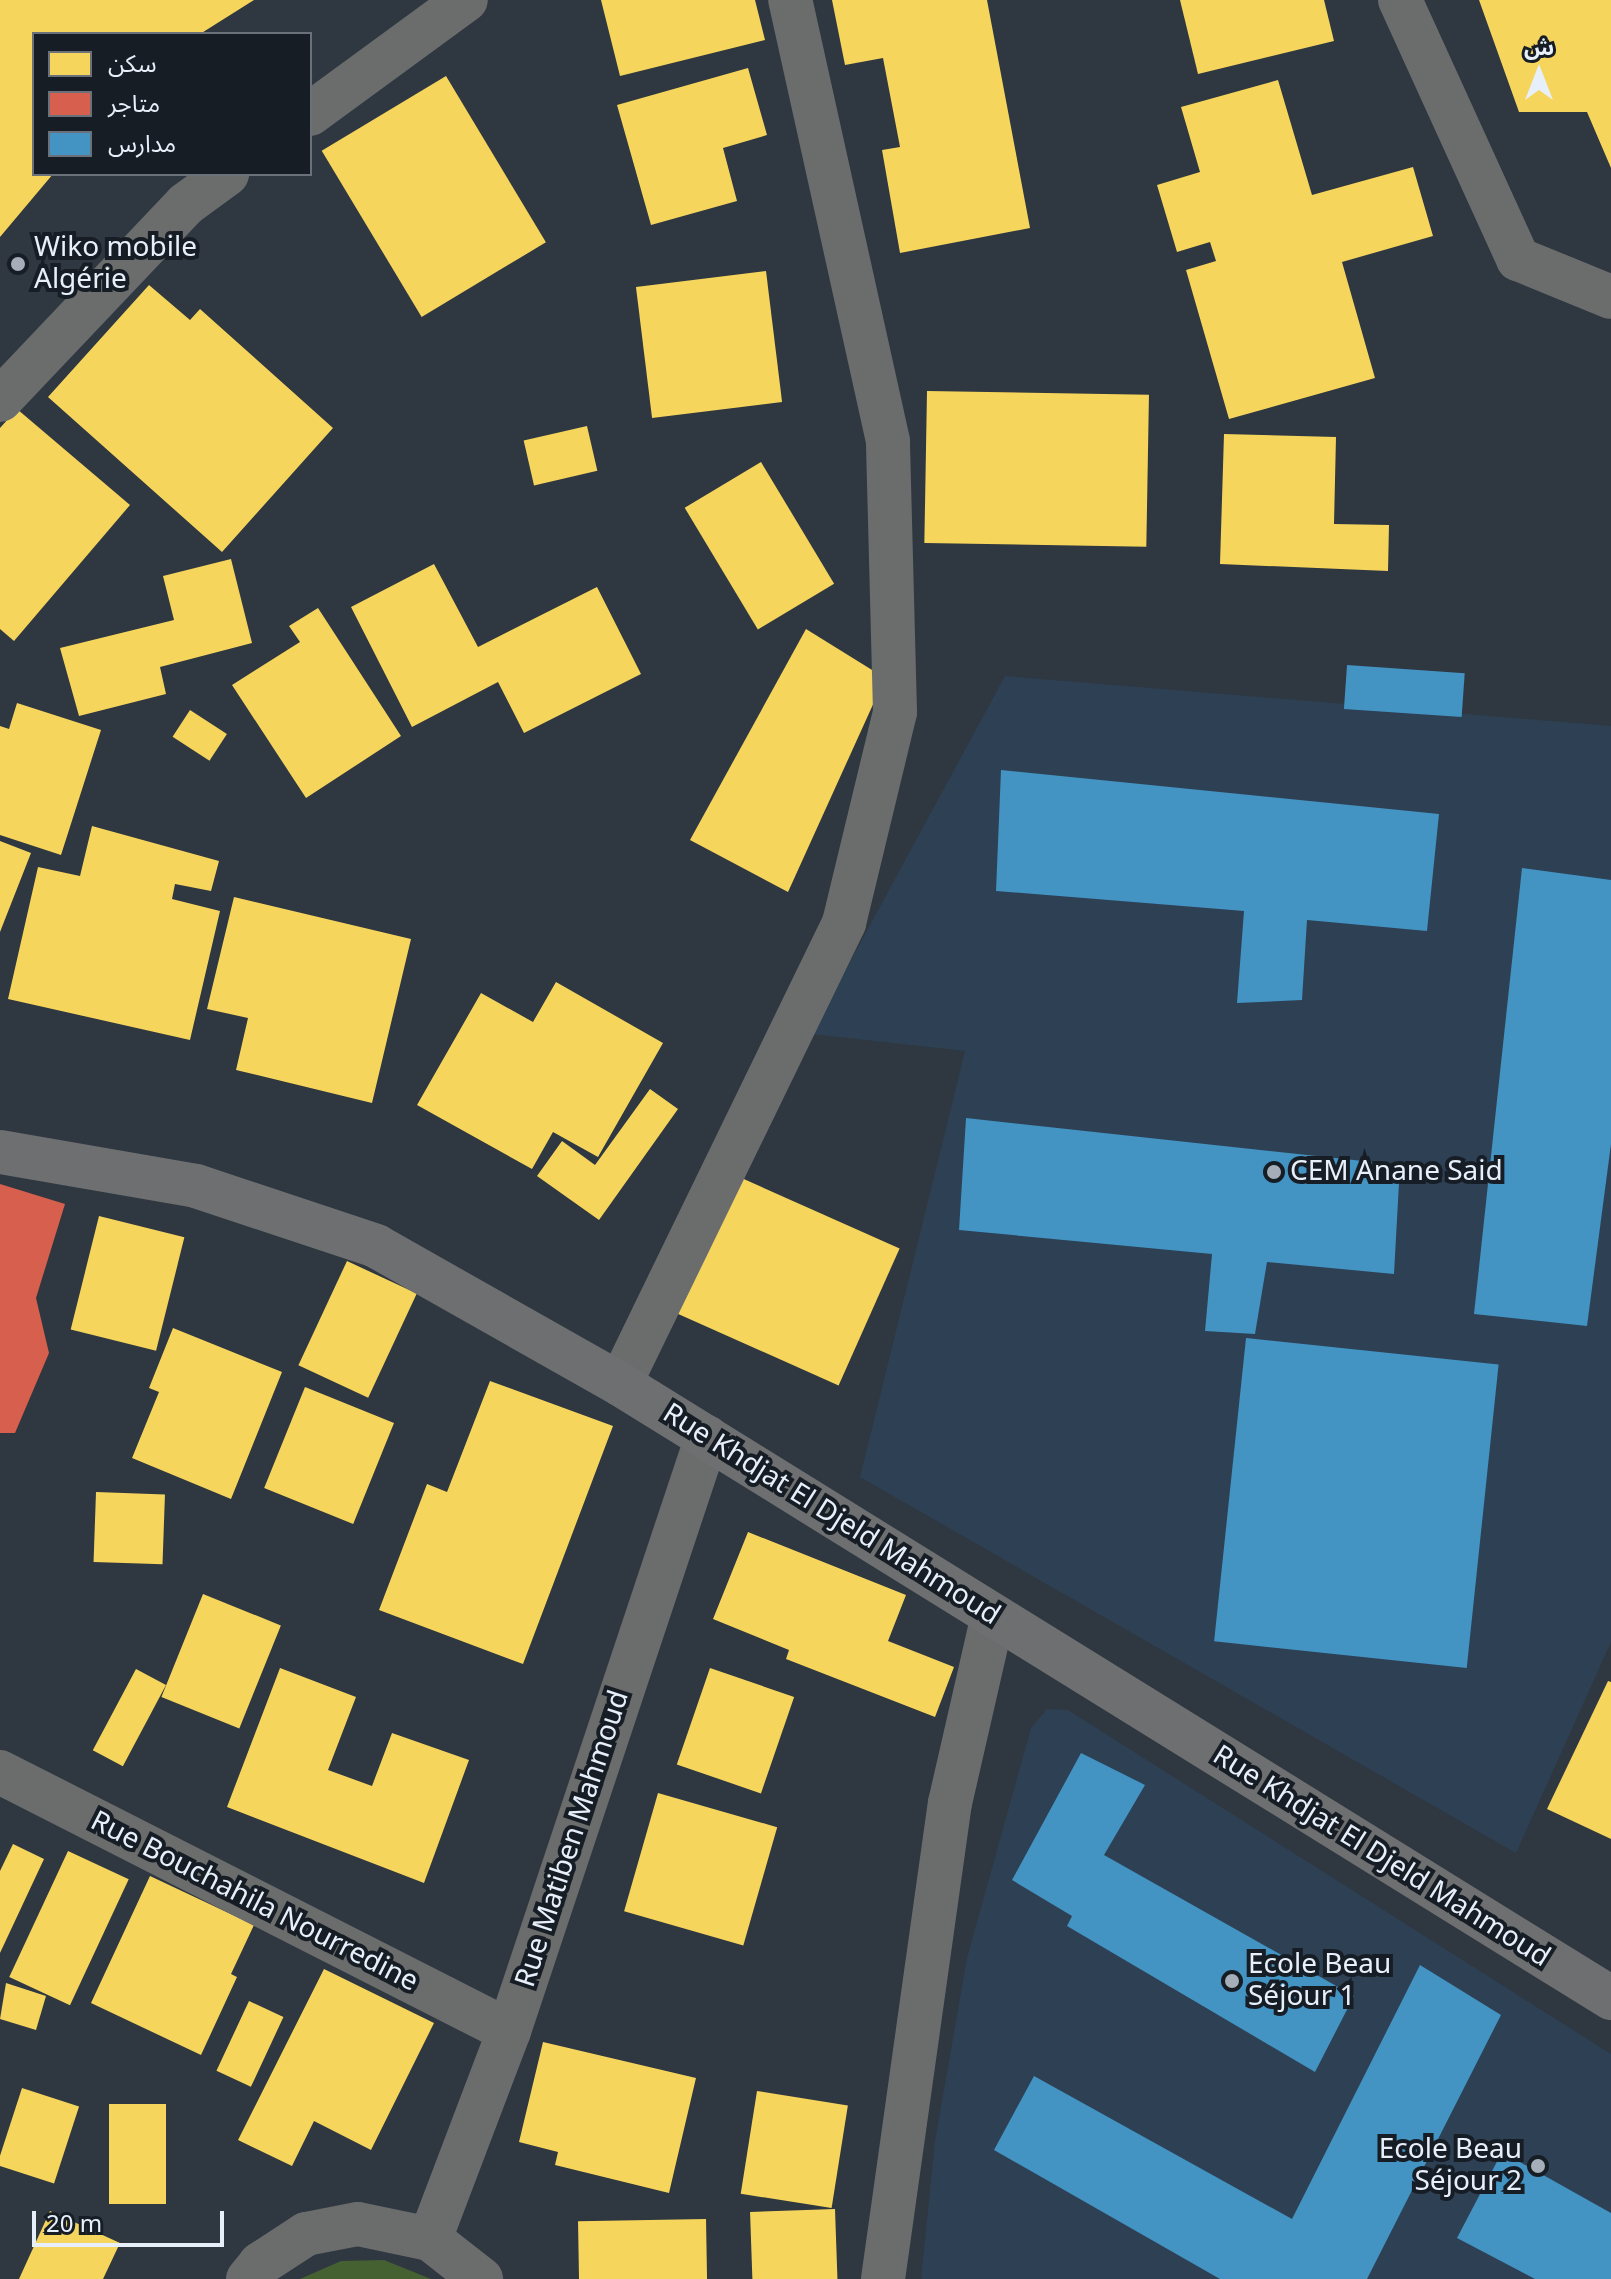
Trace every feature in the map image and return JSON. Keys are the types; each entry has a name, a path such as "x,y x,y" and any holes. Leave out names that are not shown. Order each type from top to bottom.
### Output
{"street":[{"path":"312,113 466,0"},
{"path":"620,1384 844,923 895,712 888,441 790,0"},
{"path":"1400,0 1518,259 1611,297"},
{"path":"0,400 186,204 224,176"},
{"name":"Rue Khdjat El Djeld Mahmoud","path":"0,1152 196,1186 376,1246 620,1384 1611,1998"},
{"name":"Rue Matiben Mahmoud","path":"430,2239 509,2031 707,1437"},
{"path":"883,2279 950,1803 993,1616"},
{"name":"Rue Bouchahila Nourredine","path":"0,1772 509,2031"},
{"path":"248,2279 260,2264 306,2234 358,2224 430,2239 481,2279"}],"shaded area":[{"name":"CEM Anane Said","path":"1005,676 1611,726 1611,1642 1516,1853 860,1477 965,1051 811,1034"},
{"name":"Ecole Beau Séjour 1","path":"1047,1709 1068,1710 1611,2054 1611,2279 921,2279 935,2141 967,1958 1031,1728"}],"green space":[{"path":"384,2260 431,2279 300,2279 341,2261"}],"building: سكن":[{"path":"0,0 254,0 203,32 32,32 32,176 51,176 0,237"},
{"path":"601,0 755,0 765,40 620,76"},
{"path":"832,0 987,0 1030,228 900,253 882,150 900,147 883,58 845,65"},
{"path":"1180,0 1324,0 1334,41 1198,74"},
{"path":"1479,0 1611,0 1611,168 1587,112 1519,112"},
{"path":"748,68 767,135 723,148 737,201 651,225 617,105"},
{"path":"446,76 546,242 422,317 322,151"},
{"path":"1278,80 1312,195 1413,167 1433,236 1342,262 1375,378 1229,419 1186,270 1216,261 1210,242 1177,252 1157,185 1200,172 1181,107"},
{"path":"766,271 782,402 652,418 636,287"},
{"path":"149,285 190,320 200,309 333,428 222,552 48,397"},
{"path":"927,391 1149,395 1146,547 924,543"},
{"path":"17,409 130,505 14,641 0,629 0,428"},
{"path":"587,426 597,471 534,485 524,441"},
{"path":"1224,434 1336,437 1334,524 1389,525 1388,571 1220,564"},
{"path":"761,462 834,584 758,630 685,508"},
{"path":"231,559 252,643 160,667 166,694 79,716 60,648 174,620 163,576"},
{"path":"434,564 478,647 597,587 641,674 524,733 498,682 412,727 351,607"},
{"path":"318,608 401,736 306,798 232,685 300,642 289,626"},
{"path":"806,629 885,678 788,892 690,840"},
{"path":"17,703 101,730 61,855 0,835 0,726 9,729"},
{"path":"190,710 227,734 209,761 173,737"},
{"path":"92,826 219,861 211,891 175,884 172,899 220,911 190,1040 8,999 38,867 80,876"},
{"path":"0,841 31,853 0,932"},
{"path":"234,897 411,939 372,1103 236,1070 248,1018 207,1009"},
{"path":"556,982 663,1043 598,1157 553,1132 532,1169 417,1105 481,993 533,1022"},
{"path":"650,1089 678,1109 599,1220 537,1176 562,1141 595,1165"},
{"path":"737,1176 900,1248 839,1385 676,1313"},
{"path":"99,1216 184,1237 156,1351 71,1330"},
{"path":"347,1261 417,1294 368,1398 298,1365"},
{"path":"173,1328 282,1372 231,1499 132,1458 159,1392 149,1388"},
{"path":"490,1381 613,1426 523,1664 379,1610 427,1484 447,1492"},
{"path":"305,1387 394,1423 353,1524 264,1488"},
{"path":"96,1492 165,1494 163,1564 94,1562"},
{"path":"748,1532 906,1595 888,1641 954,1667 935,1717 786,1659 789,1650 713,1619"},
{"path":"203,1594 281,1625 239,1728 161,1697"},
{"path":"280,1668 356,1697 328,1770 372,1786 392,1733 469,1760 424,1883 227,1807"},
{"path":"710,1668 794,1697 761,1793 677,1764"},
{"path":"136,1669 166,1685 123,1766 93,1750"},
{"path":"1608,1681 1611,1682 1611,1839 1547,1809"},
{"path":"658,1793 777,1827 743,1945 624,1911"},
{"path":"13,1844 44,1859 0,1953 0,1871"},
{"path":"68,1851 129,1879 70,2005 9,1977"},
{"path":"150,1876 254,1925 231,1974 237,1977 201,2055 91,2003"},
{"path":"324,1969 434,2023 371,2150 314,2121 292,2166 238,2140"},
{"path":"6,1983 46,1996 36,2030 0,2019"},
{"path":"249,2001 283,2017 251,2087 216,2071"},
{"path":"543,2042 696,2078 669,2193 555,2165 558,2152 519,2142"},
{"path":"22,2088 79,2107 54,2184 0,2166 0,2156"},
{"path":"757,2091 848,2105 832,2208 741,2194"},
{"path":"109,2104 166,2104 166,2204 109,2204"},
{"path":"835,2209 837,2279 752,2279 750,2212"},
{"path":"50,2211 120,2243 103,2279 19,2279"},
{"path":"706,2219 707,2279 579,2279 578,2221"}],"building: متاجر":[{"path":"0,1184 65,1204 36,1298 49,1353 15,1433 0,1433"}],"building: مدارس":[{"path":"1347,665 1465,673 1462,717 1344,709"},
{"path":"1001,770 1439,814 1427,931 1307,920 1302,1000 1237,1003 1244,911 996,891"},
{"path":"1522,868 1611,880 1611,1144 1587,1326 1474,1314"},
{"path":"966,1118 1400,1165 1394,1274 1267,1262 1255,1334 1205,1331 1212,1254 959,1230"},
{"path":"1246,1338 1499,1365 1467,1668 1214,1641"},
{"path":"1081,1753 1145,1785 1104,1855 1354,1996 1315,2072 1067,1926 1072,1916 1012,1880"},
{"path":"1420,1965 1501,2015 1367,2279 1220,2279 994,2150 1034,2076 1292,2219"},
{"path":"1502,2152 1611,2213 1611,2279 1535,2279 1457,2238"}],"place":[{"name":"Wiko mobile Algérie","path":"18,264"},
{"name":"CEM Anane Said","path":"1274,1172"},
{"name":"Ecole Beau Séjour 1","path":"1232,1981"},
{"name":"Ecole Beau Séjour 2","path":"1538,2166"}]}
